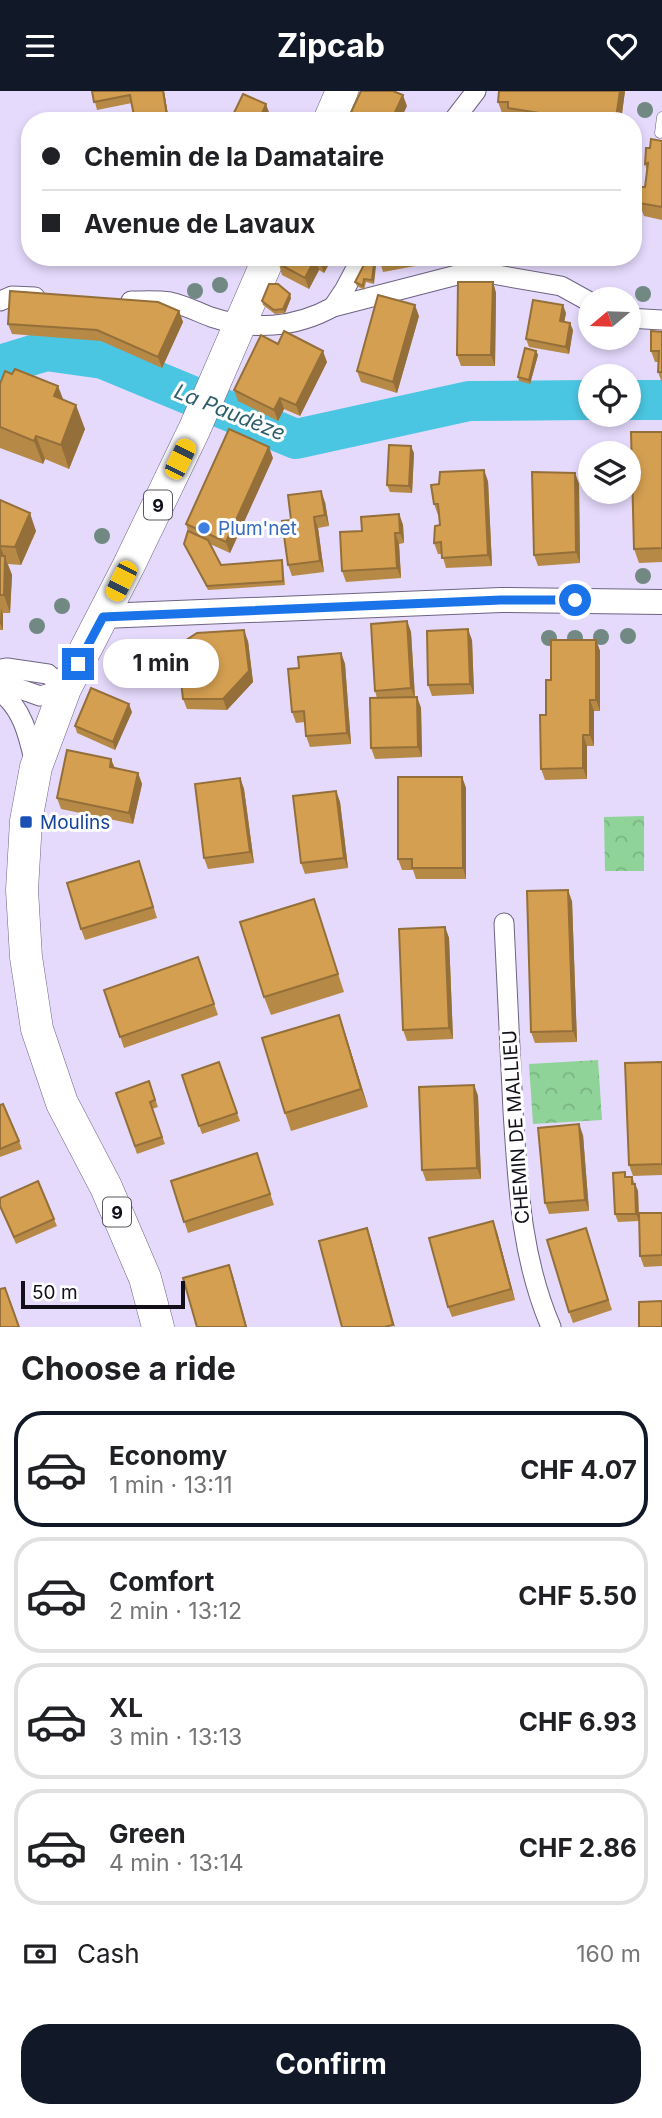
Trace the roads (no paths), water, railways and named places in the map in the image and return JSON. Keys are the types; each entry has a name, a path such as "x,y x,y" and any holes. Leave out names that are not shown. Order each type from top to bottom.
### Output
{"main road":[{"path":"333,112 342,91"},
{"name":"9","path":"158,1327 145,1278 106,1187 62,1103 37,1029 26,957 22,890 26,821 36,767 65,689 195,428 265,266"}],"street":[{"path":"460,112 476,91"},
{"path":"333,307 357,266"},
{"path":"118,300 171,303 239,325 270,326 291,323 333,307 457,275 492,274 561,286 578,295"},
{"path":"0,301 12,296 52,297"},
{"path":"641,319 662,320"},
{"path":"103,617 501,600 662,602"},
{"path":"0,669 48,674 65,689"},
{"path":"0,682 40,696 65,689"},
{"path":"0,692 6,696 27,728 36,767"},
{"name":"CHEMIN DE MALLIEU","path":"504,923 521,1214 528,1259 551,1327"}],"lane":[{"path":"660,133 662,117"}],"waterway":[{"name":"La Paudèze","path":"0,365 46,351 103,359 296,439 469,401 578,400"},
{"name":"La Paudèze","path":"641,400 662,400"}],"place":[{"name":"Plum'net","path":"204,528"},
{"name":"Moulins","path":"26,822"}]}
